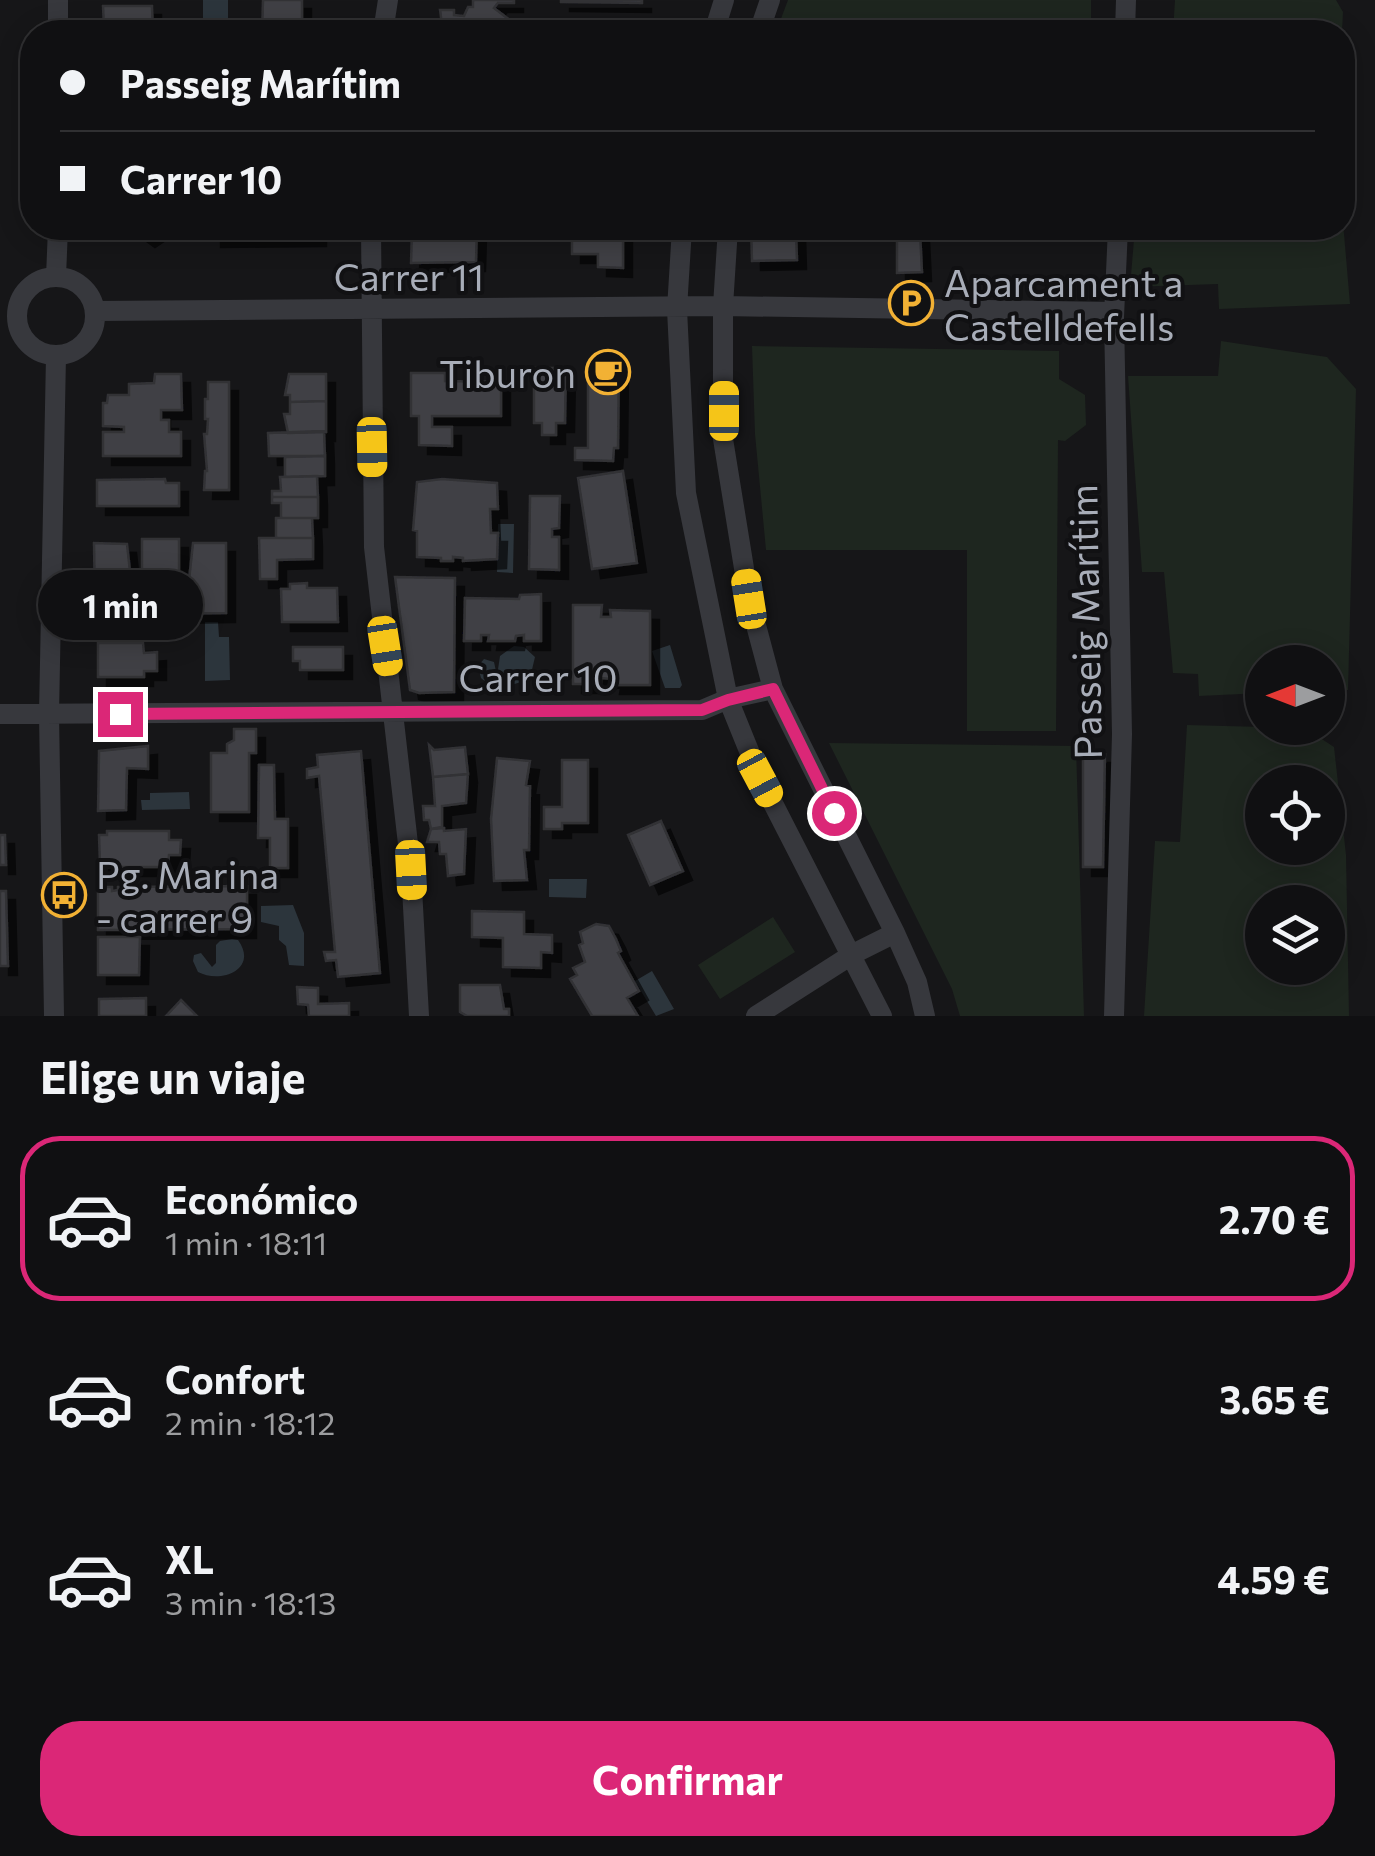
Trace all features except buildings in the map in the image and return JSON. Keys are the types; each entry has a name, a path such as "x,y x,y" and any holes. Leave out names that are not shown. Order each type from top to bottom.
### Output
{"street":[{"path":"56,277 58,240"},
{"path":"371,240 374,547 411,870 420,1016"},
{"path":"681,240 677,309 686,493 728,700 760,778 882,1016"},
{"path":"727,240 724,439 749,599 773,689 895,933 917,982 925,1016"},
{"name":"Passeig Marítim","path":"1114,1016 1122,734 1114,312 1117,240"},
{"path":"56,277 76,282 91,297 96,311 91,336 76,351 56,356 36,351 8,311 36,282 56,277"},
{"name":"Carrer 11","path":"96,311 724,306 1114,312"},
{"path":"54,1016 49,714 56,356"},
{"name":"Carrer 10","path":"0,714 702,710 773,689"},
{"path":"756,1016 853,954 895,933"}],"shaded area":[{"path":"203,0 228,0 228,20 203,20"},
{"path":"788,0 1091,0 1091,20 780,20"},
{"path":"1175,0 1336,0 1343,12 1343,20 1174,20"},
{"path":"1134,240 1345,240 1350,304 1219,309 1218,284 1130,287"},
{"path":"1221,341 1327,357 1356,389 1348,690 1345,690 1345,645 1245,645 1245,694 1199,696 1198,674 1173,673 1164,572 1142,572 1128,376 1218,376"},
{"path":"752,346 1059,351 1059,379 1085,395 1086,425 1065,441 1058,440 1056,731 967,731 967,550 766,550 755,434"},
{"path":"498,524 514,524 513,573 497,572"},
{"path":"205,622 218,622 219,637 229,637 230,680 205,681"},
{"path":"670,645 680,688 665,688 652,651"},
{"path":"514,646 524,647 535,657 530,678 505,686 481,678 478,666 484,659 494,662 497,676 500,656"},
{"path":"1187,725 1245,726 1245,745 1334,747 1336,765 1245,765 1245,865 1345,865 1345,846 1349,1016 1144,1016 1155,841 1180,842"},
{"path":"829,743 1076,746 1084,1016 960,1016 952,989"},
{"path":"189,792 190,809 142,810 141,800 150,800 150,793"},
{"path":"549,879 587,879 586,898 549,897"},
{"path":"293,905 304,933 304,966 289,965 286,946 279,940 279,926 261,922 261,906"},
{"path":"773,917 795,952 720,999 698,965"},
{"path":"238,940 243,950 241,966 226,975 198,972 194,955 201,953 212,967 216,963 216,945"},
{"path":"652,971 674,1009 656,1016 635,981"}],"place":[{"name":"Aparcament a Castelldefells","path":"911,303"},
{"name":"Tiburon","path":"608,372"},
{"name":"Pg. Marina - carrer 9","path":"64,895"}],"route":[{"path":"120,714 702,710 773,689 834,813"}]}
